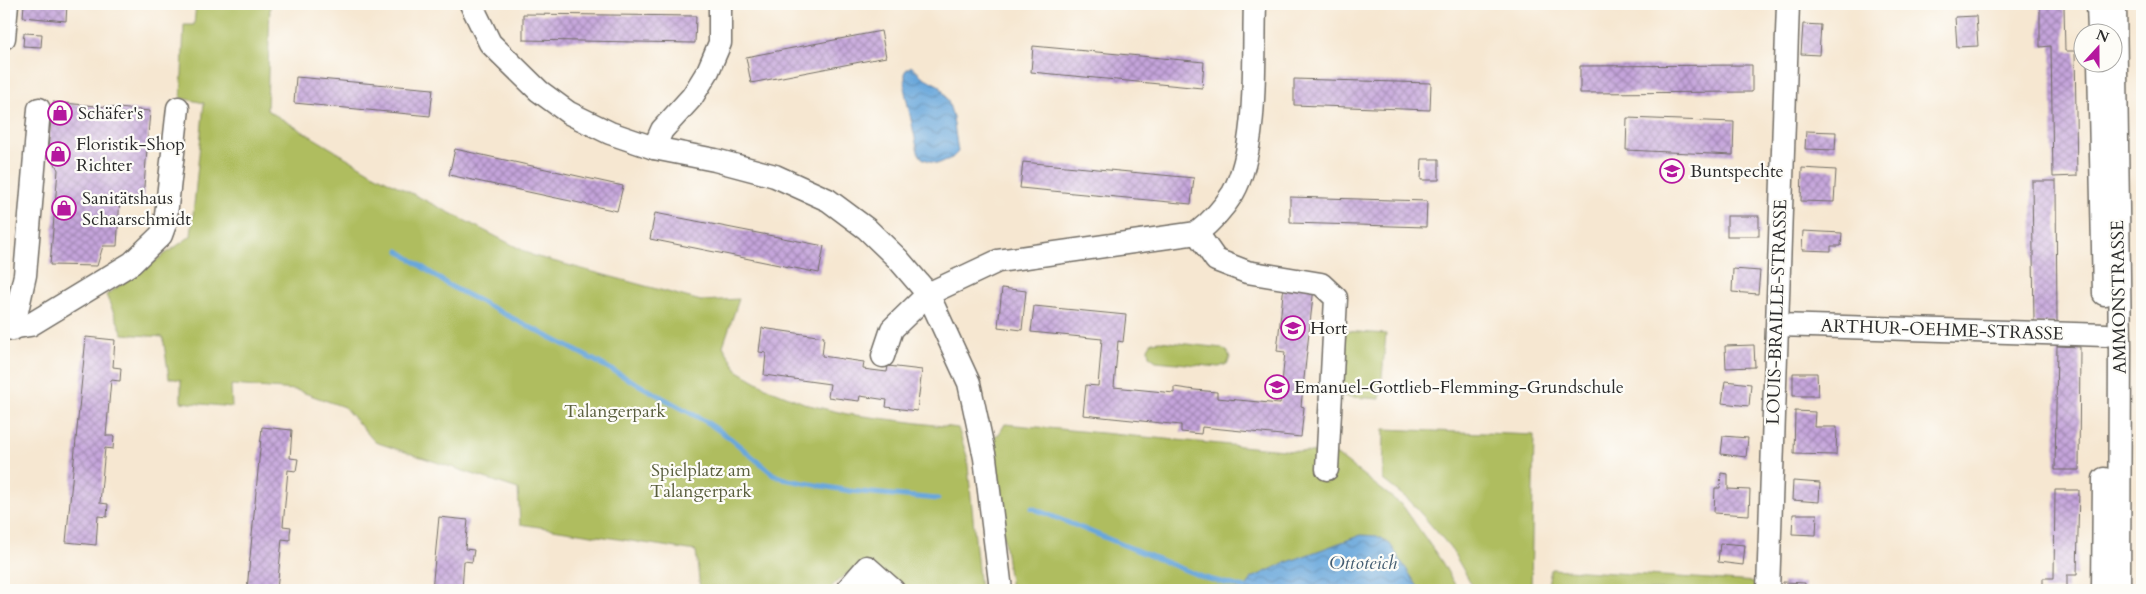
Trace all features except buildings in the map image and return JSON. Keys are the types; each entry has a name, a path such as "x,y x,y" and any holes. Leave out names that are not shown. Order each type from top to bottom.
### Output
{"street":[{"path":"4,37 7,4"},
{"path":"471,4 490,43 539,91 569,112 610,133 654,148 715,160 775,176 828,200 867,229 898,259 928,294 969,383 985,458 1000,590"},
{"path":"654,148 662,130 692,97 708,71 720,43 720,4"},
{"path":"883,356 892,328 928,294 998,261 1197,233 1212,221 1233,193 1240,177 1251,134 1255,4"},
{"name":"LOUIS-BRAILLE-STRASSE","path":"1768,590 1788,4"},
{"path":"2098,4 2099,22"},
{"name":"AMMONSTRASSE","path":"2115,4 2120,345 2119,590"},
{"name":"AMMONSTRASSE","path":"2099,72 2106,335 2103,590"},
{"path":"39,110 25,275 8,329 30,325 132,263 161,235 165,224 178,108"},
{"path":"1197,233 1216,260 1247,272 1321,284 1336,298 1327,469"},
{"name":"ARTHUR-OEHME-STRASSE","path":"1778,325 2106,335"},
{"path":"847,590 867,567 893,590"}],"green space":[{"name":"Talangerpark","path":"196,4 270,4 267,110 372,173 534,256 701,301 739,299 723,346 738,371 771,390 809,405 847,414 958,428 967,456 980,590 902,590 849,572 829,590 700,590 696,551 520,524 518,489 375,442 344,407 296,390 231,385 232,407 181,402 181,380 169,378 163,337 123,334 106,295 191,236 204,103 181,98 184,25 194,25"},
{"path":"1345,331 1386,334 1380,399 1339,396"},
{"path":"1160,341 1222,348 1228,352 1230,358 1227,364 1219,367 1156,361 1149,356 1148,348 1152,342"},
{"path":"1005,424 1337,455 1403,506 1442,562 1458,590 1011,590 990,438 999,434"},
{"path":"1384,429 1534,435 1531,590 1475,590 1450,547 1410,501 1383,480"},
{"path":"1551,569 1757,582 1757,590 1547,590"}],"water":[{"path":"911,66 923,77 940,86 948,101 953,117 958,152 952,158 937,164 922,158 918,152 905,92 905,71"},
{"name":"Ottoteich","path":"1361,535 1377,536 1390,544 1420,590 1245,590 1252,578 1282,564"}],"waterway":[{"path":"399,251 450,286 592,359 705,421 730,438 773,474 788,480 850,491 938,499"},
{"path":"1032,508 1205,578 1245,588"}],"place":[{"name":"Schäfer's","path":"60,113"},
{"name":"Floristik-Shop Richter","path":"58,154"},
{"name":"Buntspechte","path":"1672,171"},
{"name":"Sanitätshaus Schaarschmidt","path":"64,208"},
{"name":"Hort","path":"1293,328"},
{"name":"Emanuel-Gottlieb-Flemming-Grundschule","path":"1277,387"}],"park label":[{"name":"Spielplatz am Talangerpark","path":"701,480"}]}
